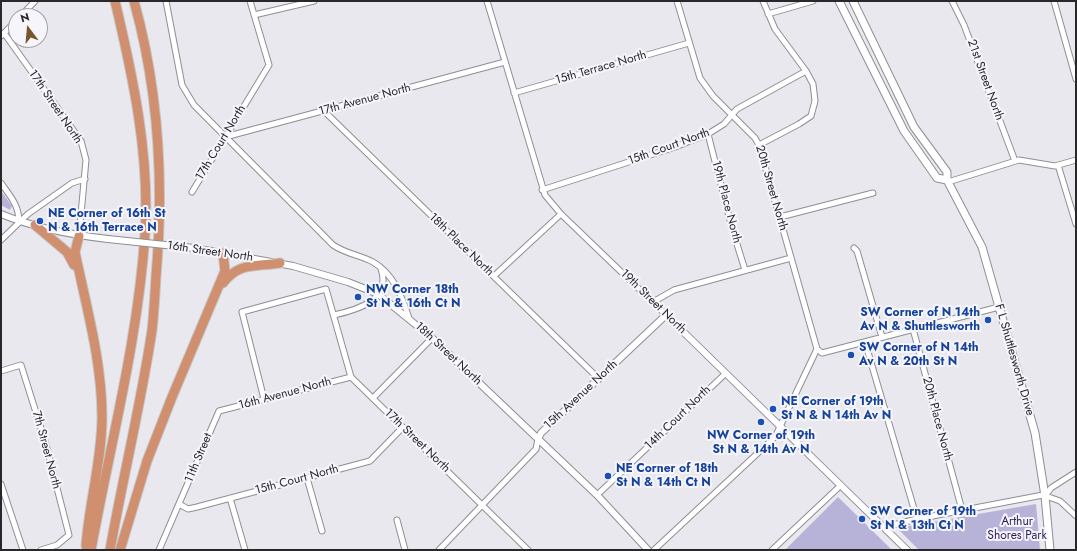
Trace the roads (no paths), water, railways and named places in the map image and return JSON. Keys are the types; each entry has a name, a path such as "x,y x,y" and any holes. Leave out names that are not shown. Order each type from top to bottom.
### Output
{"highway":[{"path":"90,550 127,370 139,292 145,233 144,184 140,124 133,76 115,1"},
{"path":"110,550 152,330 160,235 160,167 157,126 149,65 134,1"},
{"path":"35,225 67,252 82,287"},
{"path":"79,236 75,252 101,384 102,418 99,464 86,550"},
{"path":"120,550 147,461 225,271 223,253"},
{"path":"218,289 229,275 240,267 280,263"}],"main road":[{"name":"F L Shuttlesworth Drive","path":"839,1 904,132 937,178 947,181"},
{"name":"F L Shuttlesworth Drive","path":"853,1 914,126 947,172 947,181 982,247 1035,433 1045,496 1050,550"}],"street":[{"name":"18th Street North","path":"166,1 182,85 194,105 333,245 345,253 373,262 389,275 402,297 409,318 432,338 597,495 648,550"},
{"path":"250,1 254,15 314,1"},
{"name":"19th Street North","path":"487,1 542,190 561,214 907,550"},
{"name":"20th Street North","path":"677,1 700,78 712,96 755,138 760,145 817,349"},
{"path":"760,145 811,116 815,93 806,71 775,28 763,1"},
{"path":"768,14 813,1"},
{"name":"21st Street North","path":"952,1 964,25 1015,161"},
{"path":"1054,1 1076,79"},
{"name":"17th Court North","path":"192,192 268,65 254,15"},
{"name":"17th Street North","path":"2,34 81,141 86,160 79,236"},
{"name":"15th Terrace North","path":"514,93 689,43"},
{"name":"17th Avenue North","path":"226,137 505,62"},
{"name":"15th Court North","path":"542,190 675,147 708,134 724,124 737,109 806,71"},
{"name":"18th Place North","path":"324,111 599,379"},
{"name":"19th Place North","path":"708,134 732,228 745,270"},
{"path":"947,181 1015,161 1058,165 1076,160"},
{"path":"1058,165 1076,224"},
{"path":"1,240 19,222 72,183 85,179"},
{"path":"1,183 17,205 19,211 19,222"},
{"path":"780,217 873,193"},
{"name":"16th Street North","path":"1,214 19,222 79,236 194,248 280,263 328,275 378,294 409,318"},
{"path":"494,276 561,214"},
{"path":"854,248 857,251 882,337"},
{"path":"653,302 674,290 791,258"},
{"path":"334,315 359,309 378,294 383,288 384,278 380,268"},
{"path":"264,399 242,312 326,289 351,377"},
{"path":"654,550 775,437 817,349 822,353 999,307"},
{"name":"15th Avenue North","path":"439,550 536,449 541,433 666,315"},
{"name":"20th Place North","path":"913,329 962,510"},
{"path":"373,398 432,338"},
{"path":"865,342 917,519"},
{"name":"7th Street North","path":"1,371 21,365 45,441 69,535 57,545 40,550"},
{"name":"14th Court North","path":"597,495 725,374"},
{"name":"17th Street North","path":"351,377 528,550"},
{"name":"16th Avenue North","path":"219,411 351,377"},
{"name":"11th Street","path":"159,550 219,411"},
{"name":"15th Court North","path":"179,504 188,509 370,461 403,427"},
{"path":"1045,496 1051,488 1076,472"},
{"path":"307,478 322,531"},
{"path":"1,484 23,550"},
{"path":"772,550 840,486"},
{"path":"886,530 893,525 917,519 1045,496 1060,501 1076,516"},
{"path":"230,498 245,550"},
{"path":"397,520 405,550"}],"place":[{"name":"NE Corner of 16th St N & 16th Terrace N","path":"40,221"},
{"name":"NW Corner 18th St N & 16th Ct N","path":"358,297"},
{"name":"SW Corner of N 14th Av N & Shuttlesworth","path":"988,320"},
{"name":"SW Corner of N 14th Av N & 20th St N","path":"851,355"},
{"name":"NE Corner of 19th St N & N 14th Av N","path":"773,409"},
{"name":"NW Corner of 19th St N & 14th Av N","path":"761,422"},
{"name":"NE Corner of 18th St N & 14th Ct N","path":"608,476"},
{"name":"SW Corner of 19th St N & 13th Ct N","path":"862,519"}],"park label":[{"name":"Arthur Shores Park","path":"1017,529"}]}
